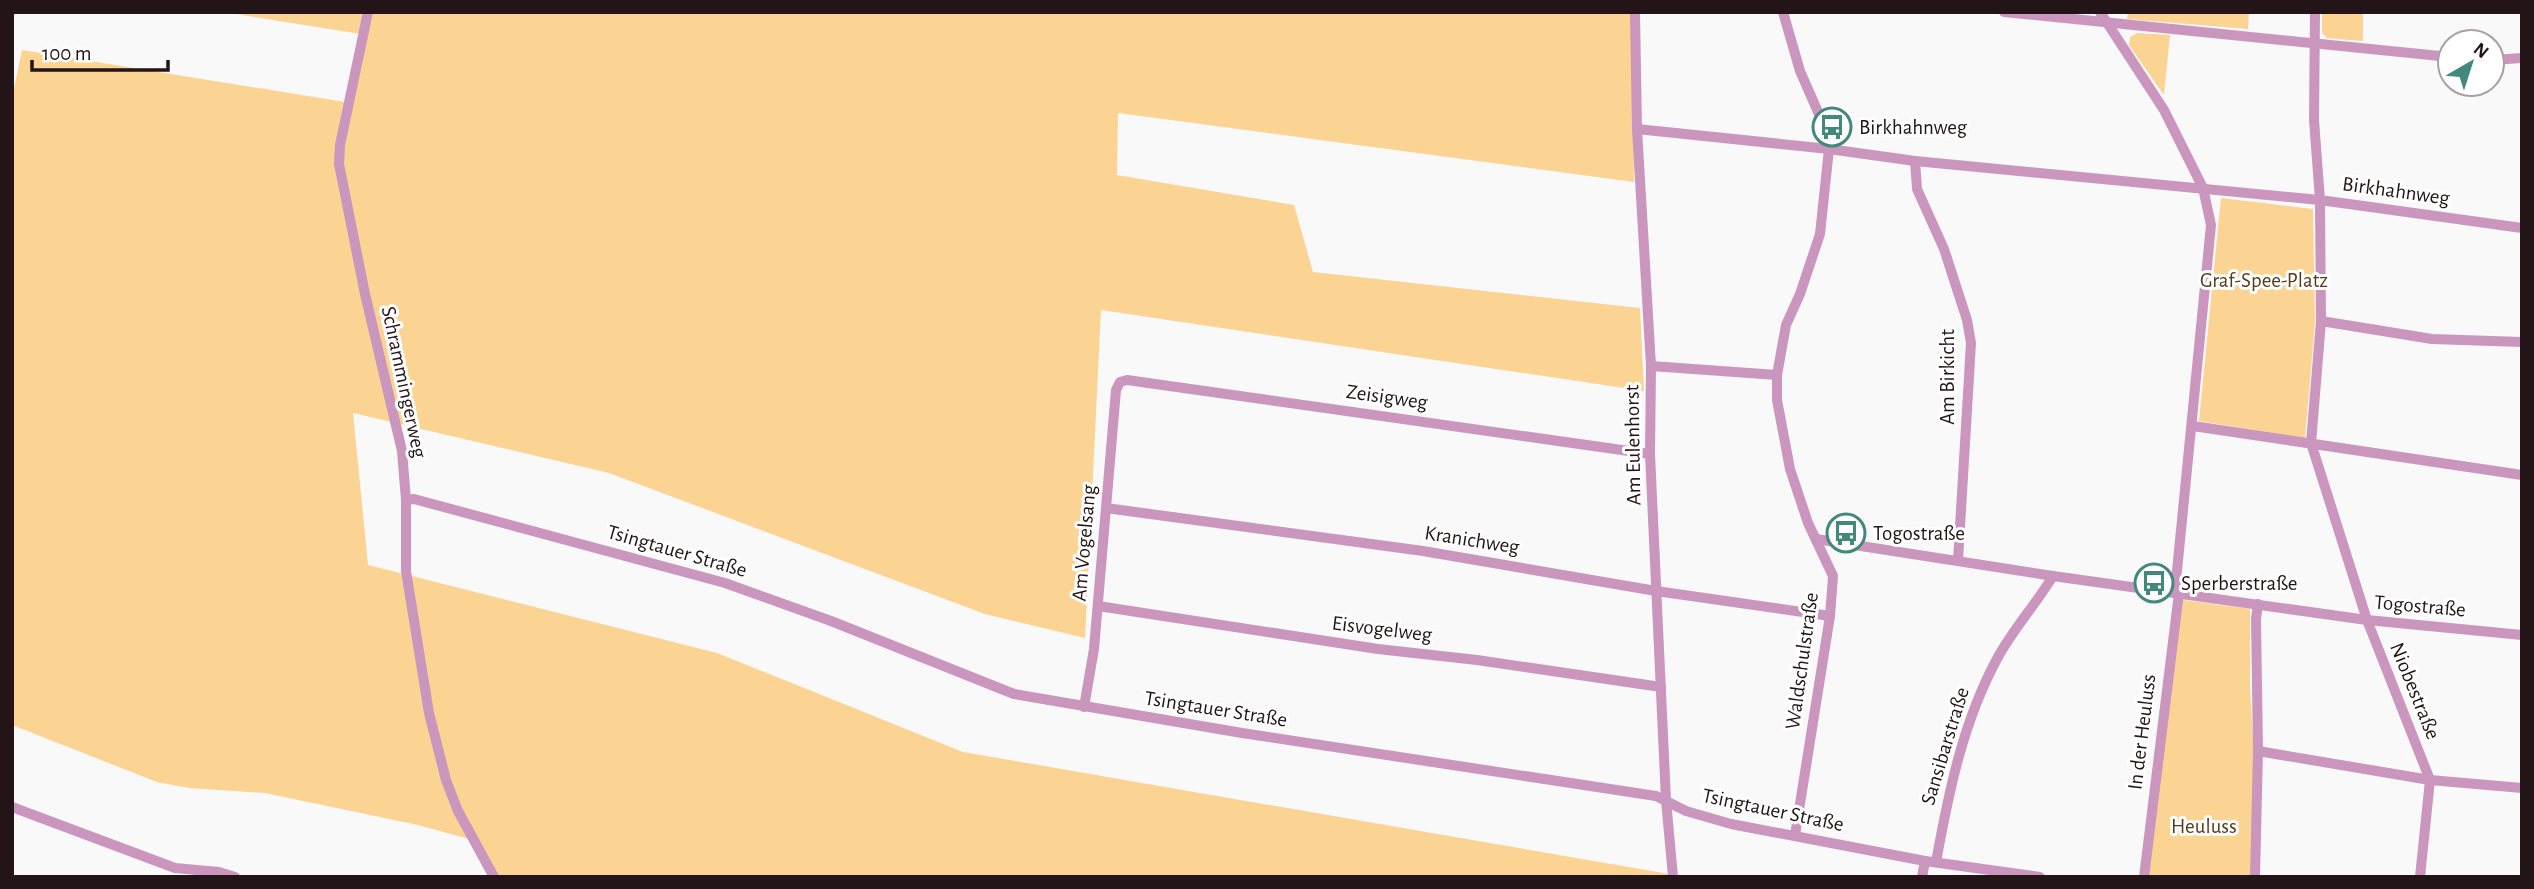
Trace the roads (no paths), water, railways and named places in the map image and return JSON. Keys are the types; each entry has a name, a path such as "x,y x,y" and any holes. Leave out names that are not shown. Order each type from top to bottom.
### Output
{"street":[{"name":"Schrammingerweg","path":"368,12 340,145 339,164 368,307 400,441 406,500 406,570 429,713 446,780 458,811 494,877"},
{"name":"Am Eulenhorst","path":"1635,12 1637,129 1651,366 1650,454 1656,591 1666,800 1673,877"},
{"name":"Waldschulstraße","path":"1783,12 1800,71 1825,128 1829,149 1820,233 1784,332 1777,375 1777,400 1787,456 1798,493 1833,576 1830,616 1795,835"},
{"path":"2004,12 2436,56"},
{"path":"2100,12 2164,110 2203,188 2211,225 2176,581 2179,593"},
{"path":"2311,443 2321,321 2320,200 2314,120 2315,12"},
{"name":"Birkhahnweg","path":"1637,129 1915,161 2320,200 2522,228"},
{"name":"Am Birkicht","path":"1915,161 1917,189 1937,230 1957,286 1971,343 1958,560"},
{"path":"2321,321 2432,339 2522,342"},
{"path":"1651,366 1777,375"},
{"name":"Zeisigweg","path":"1120,382 1127,380 1650,454"},
{"name":"Am Vogelsang","path":"1084,707 1094,649 1116,390 1120,382"},
{"path":"2193,426 2522,475"},
{"name":"Niobestraße","path":"2311,443 2367,620 2430,780 2420,877"},
{"name":"Tsingtauer Straße","path":"406,500 414,499 725,583 831,621 1014,694 1656,796 1686,811 1731,824 1931,862 2040,877"},
{"name":"Kranichweg","path":"1106,508 1423,551 1656,591 1830,616"},
{"name":"Togostraße","path":"1816,539 2053,576 2367,620 2522,635"},
{"name":"Sansibarstraße","path":"1922,877 1931,862 1954,771 1975,704 2000,653 2038,602 2053,576"},
{"name":"In der Heuluss","path":"2144,877 2179,593"},
{"path":"2255,877 2258,751 2255,676 2258,604"},
{"name":"Eisvogelweg","path":"1098,606 1378,649 1501,663 1661,687"},
{"path":"2258,751 2430,780 2522,788"},
{"path":"12,807 175,868 219,872 235,877"}],"place":[{"name":"Birkhahnweg","path":"1832,127"},
{"name":"Togostraße","path":"1846,533"},
{"name":"Sperberstraße","path":"2154,583"}],"park label":[{"name":"Graf-Spee-Platz","path":"2264,280"},
{"name":"Heuluss","path":"2204,826"}]}
